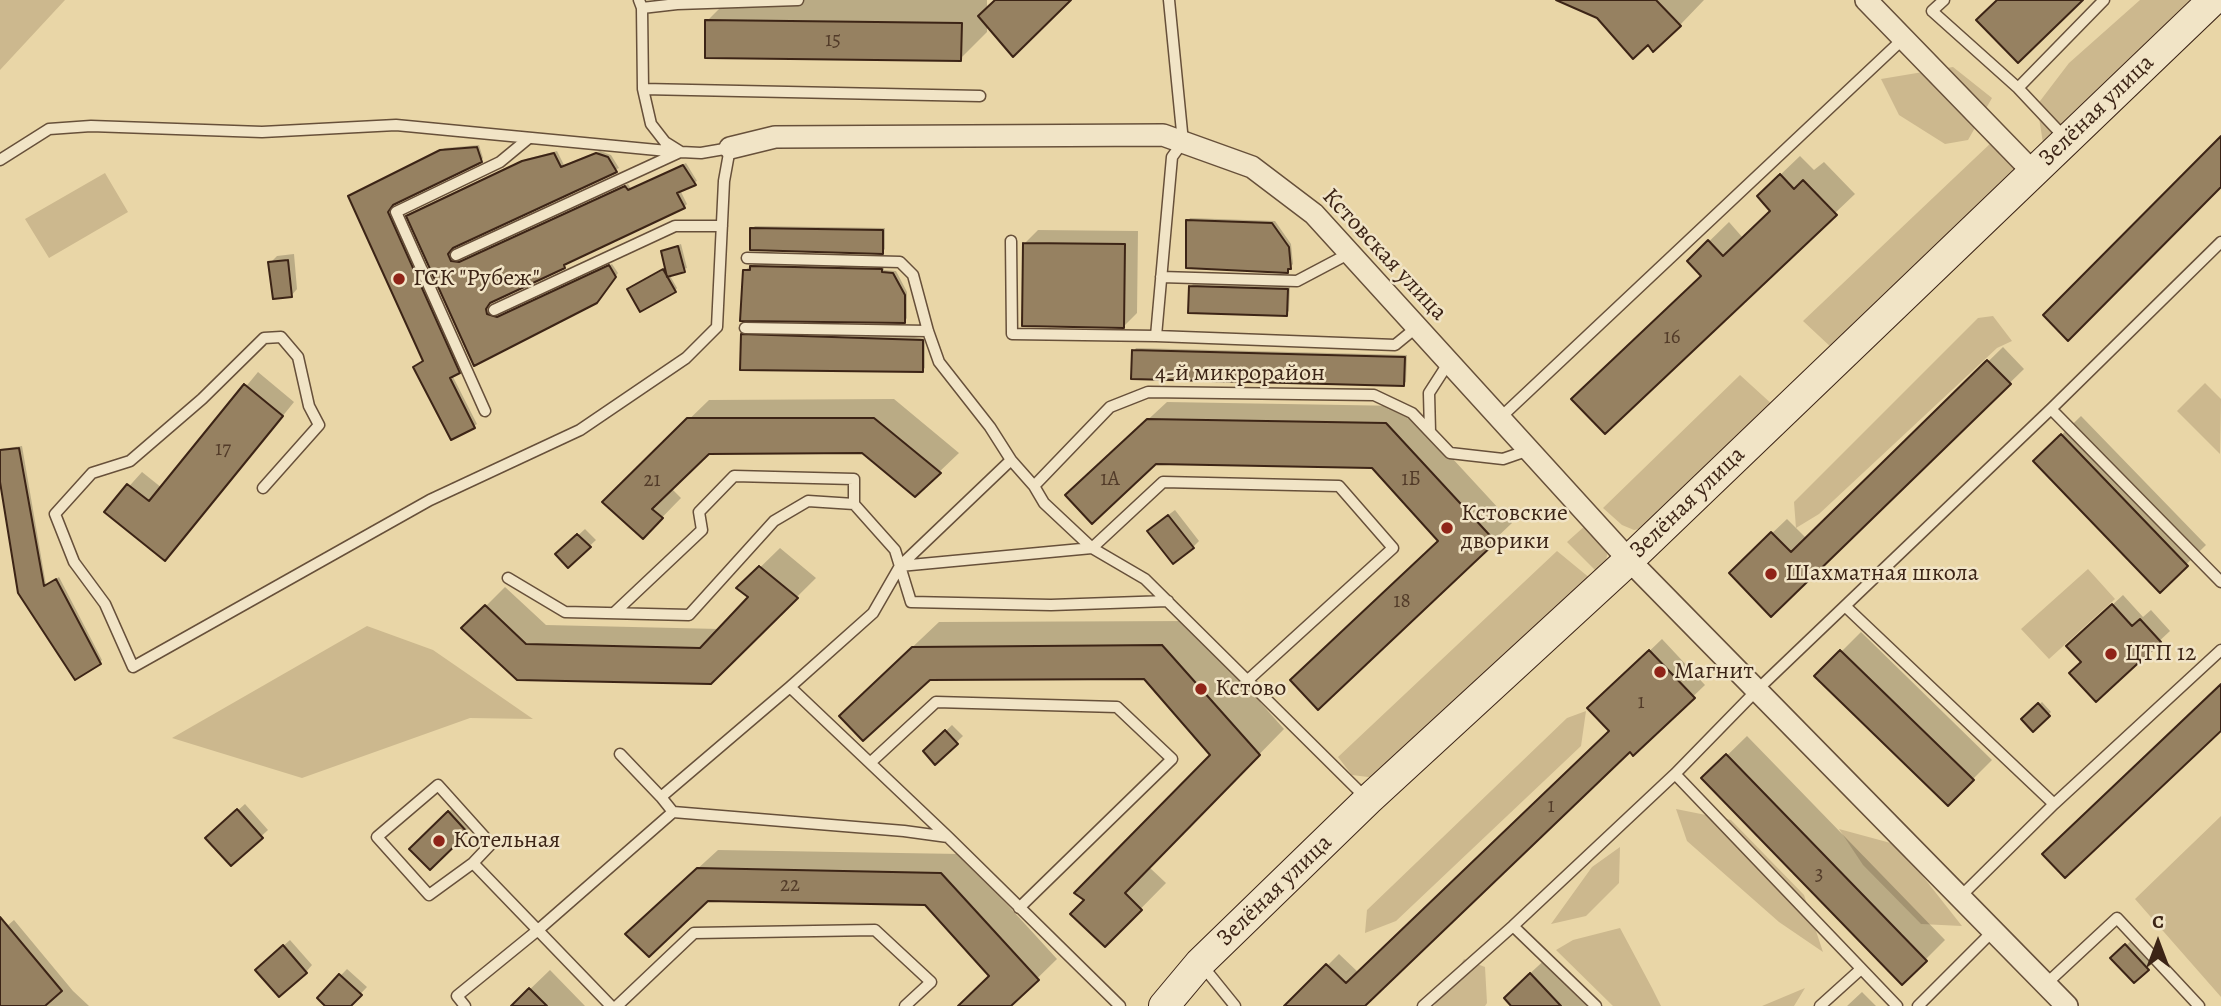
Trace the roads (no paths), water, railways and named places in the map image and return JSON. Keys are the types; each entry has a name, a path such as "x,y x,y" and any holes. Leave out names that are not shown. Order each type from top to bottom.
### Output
{"main road":[{"name":"Зелёная улица","path":"1164,1006 1200,963 1368,800 1629,560 2213,0"}],"street":[{"path":"1866,0 2033,172"},
{"path":"2213,0 2221,9"},
{"name":"Кстовская улица","path":"730,148 775,136 1163,135 1252,167 1314,214 1629,560 2067,1006"}],"lane":[{"path":"681,152 665,142 651,124 643,89 640,4 798,0"},
{"path":"1156,336 1172,157 1183,142 1169,0"},
{"path":"1944,0 1932,11 2018,88 2067,139"},
{"path":"2018,88 2104,0"},
{"path":"1500,418 1903,38"},
{"path":"643,89 980,96"},
{"path":"0,160 49,129 91,126 262,132 396,125 681,152 701,153 730,148 724,181 717,327 686,358 580,430 430,500 134,667 104,604 74,562 55,514 92,473 130,461 202,399 264,338 281,337 298,357 309,406 319,425 263,488"},
{"path":"485,411 396,212 500,162 529,138"},
{"path":"456,255 681,152"},
{"path":"494,310 675,226 722,226"},
{"path":"1011,242 1012,334 1156,336 1395,345 1418,327"},
{"path":"1423,1006 1513,926 1675,774 1758,690 2221,242"},
{"path":"1161,276 1297,281 1350,253"},
{"path":"747,258 900,262 913,275 939,362 990,427 1011,460 1034,486 1044,503 1092,548 1145,579 1368,800"},
{"path":"745,328 928,331"},
{"path":"1430,432 1429,393 1449,362"},
{"name":"4-й микрорайон","path":"1034,486 1110,407 1148,392 1374,395 1412,413 1450,453 1503,459 1530,450"},
{"path":"2051,408 2221,582"},
{"path":"661,797 873,613 900,566 1011,460"},
{"path":"614,613 702,530 699,512 734,476 854,479 854,504 895,550 911,602 1051,605 1168,601"},
{"path":"900,566 1092,548 1163,482 1339,486 1394,548 1248,680"},
{"path":"508,578 565,612 689,615 774,521 808,502 854,504"},
{"path":"1845,606 2054,804"},
{"path":"1961,896 2054,804 2221,650"},
{"path":"790,687 1120,1006"},
{"path":"870,763 936,702 1117,707 1172,759 1019,908"},
{"path":"620,754 673,812"},
{"path":"1675,774 1897,1006"},
{"path":"438,785 491,844 473,863 429,895 377,837 438,785"},
{"path":"466,1006 457,996 538,930 673,812 948,837"},
{"path":"473,863 611,1006"},
{"path":"2046,984 2117,918 2199,1006"},
{"path":"1513,926 1596,1006"},
{"path":"617,1006 694,933 876,930 931,982 905,1006"},
{"path":"1918,1006 1994,930"},
{"path":"1200,963 1235,1006"},
{"path":"1820,1006 1861,969"}],"place":[{"name":"ГСК \"Рубеж\"","path":"399,279"},
{"name":"Кстовские дворики","path":"1447,528"},
{"name":"Шахматная школа","path":"1771,574"},
{"name":"ЦТП 12","path":"2111,654"},
{"name":"Магнит","path":"1660,672"},
{"name":"Кстово","path":"1201,689"},
{"name":"Котельная","path":"439,841"}]}
